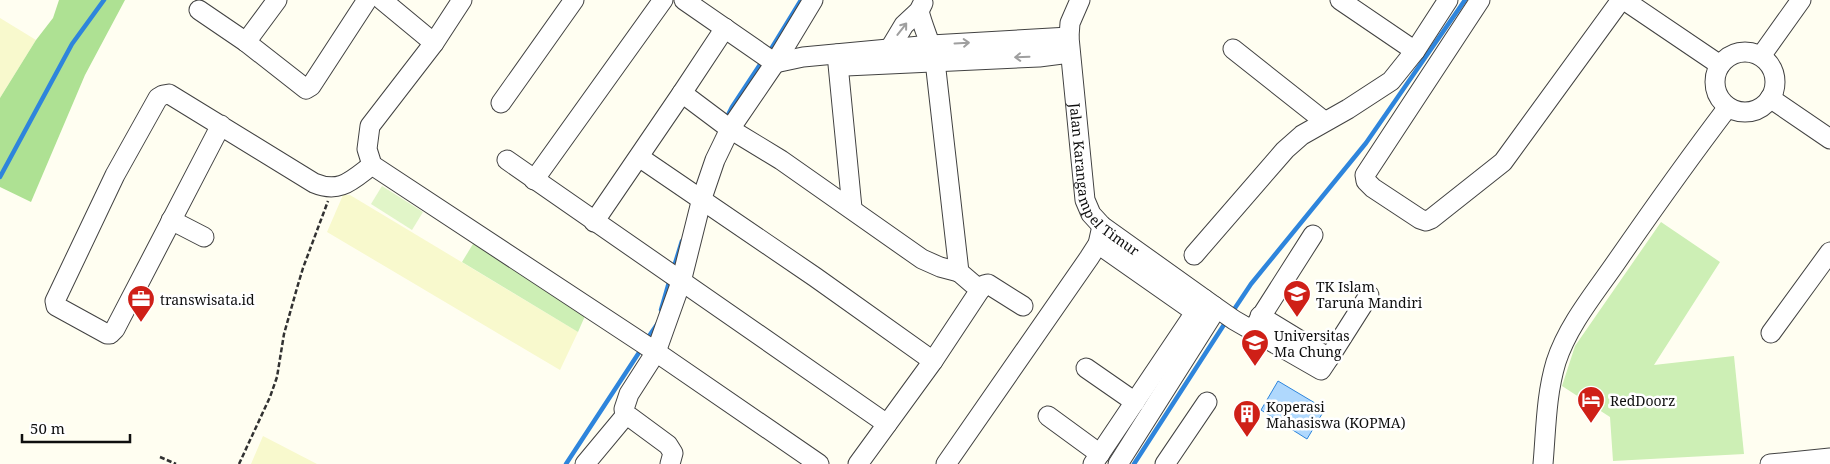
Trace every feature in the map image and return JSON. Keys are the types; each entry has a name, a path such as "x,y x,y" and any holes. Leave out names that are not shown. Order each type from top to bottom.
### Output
{"street":[{"path":"246,42 277,0"},
{"path":"199,10 246,42 306,89 311,86 366,0"},
{"path":"382,0 434,43"},
{"path":"462,0 434,43 370,126 367,149 372,165 647,346 819,464"},
{"path":"500,103 574,0"},
{"path":"534,180 663,0"},
{"path":"684,0 770,63 933,53"},
{"path":"585,464 624,416 629,394 674,277 697,195 714,160 726,126 813,0"},
{"path":"837,60 889,50 1039,57 1070,38 1080,0"},
{"path":"1340,0 1415,52"},
{"path":"1194,255 1286,150 1324,121 1348,109 1391,81 1415,52 1448,0"},
{"path":"1480,0 1365,175 1366,181 1373,188 1426,221 1503,162 1622,0 1720,65"},
{"path":"1761,56 1802,0"},
{"path":"889,50 904,25 922,5"},
{"path":"922,5 922,22 933,53 959,272"},
{"path":"594,222 640,157 724,28"},
{"name":"Jalan Karangampel Timur","path":"1070,38 1085,200 1100,235 1214,310 1257,323 1321,370 1369,295"},
{"path":"1233,49 1324,121"},
{"path":"1743,51 1761,56 1773,70 1775,79 1774,89 1770,98 1756,110 1747,112 1728,107 1717,92 1715,83 1720,65 1734,54 1743,51"},
{"path":"837,60 852,208"},
{"path":"221,125 115,329 110,334 107,334 56,306 55,301 115,175 158,98 163,95 169,94 221,125 314,183 324,187 332,188 352,181 372,165"},
{"path":"682,94 726,126 781,160 852,208 922,259 940,267 959,272 980,290"},
{"path":"1770,98 1830,138"},
{"path":"1543,464 1550,384 1567,337 1578,317 1640,228 1728,107"},
{"path":"640,157 933,361"},
{"path":"507,160 887,424"},
{"path":"171,220 204,238"},
{"path":"946,464 1100,235"},
{"path":"1257,323 1313,235"},
{"path":"1771,333 1824,271 1830,252"},
{"path":"858,464 933,361 984,285 988,284 1023,306"},
{"path":"1048,416 1096,459 1135,402 1214,310"},
{"path":"1118,464 1212,317 1215,312 1214,310"},
{"path":"1086,368 1135,402"},
{"path":"1165,464 1207,402"},
{"path":"624,416 630,417 668,445 673,453 670,464"},
{"path":"1770,464 1830,458"}],"path":[{"path":"239,464 270,397 277,377 284,334 299,281 332,188"},
{"path":"160,457 176,464"}],"green space":[{"path":"59,0 125,0 85,75 31,202 0,187 0,98 36,40 53,18"},
{"path":"0,18 36,40 0,98"},
{"path":"382,186 423,212 412,230 371,204"},
{"path":"343,195 350,195 578,332 560,370 327,232"},
{"path":"1661,222 1720,262 1654,365 1734,356 1744,454 1613,461 1610,417 1562,386 1575,346"},
{"path":"476,239 585,316 578,332 462,262"},
{"path":"263,436 317,464 251,464"}],"water":[{"path":"1278,381 1325,409 1307,439 1261,410"}],"waterway":[{"path":"0,177 72,44 104,0"},
{"path":"768,54 801,0"},
{"path":"1231,314 1251,284 1366,143 1465,0"},
{"path":"726,119 763,60"},
{"path":"673,270 682,241"},
{"path":"661,310 670,279"},
{"path":"1134,464 1227,320"},
{"path":"647,339 658,323"},
{"path":"566,464 642,348"}],"place":[{"name":"TK Islam Taruna Mandiri","path":"1297,318"},
{"name":"transwisata.id","path":"141,323"},
{"name":"Universitas Ma Chung","path":"1255,367"},
{"name":"RedDoorz","path":"1591,424"},
{"name":"Koperasi Mahasiswa (KOPMA)","path":"1247,438"}]}
